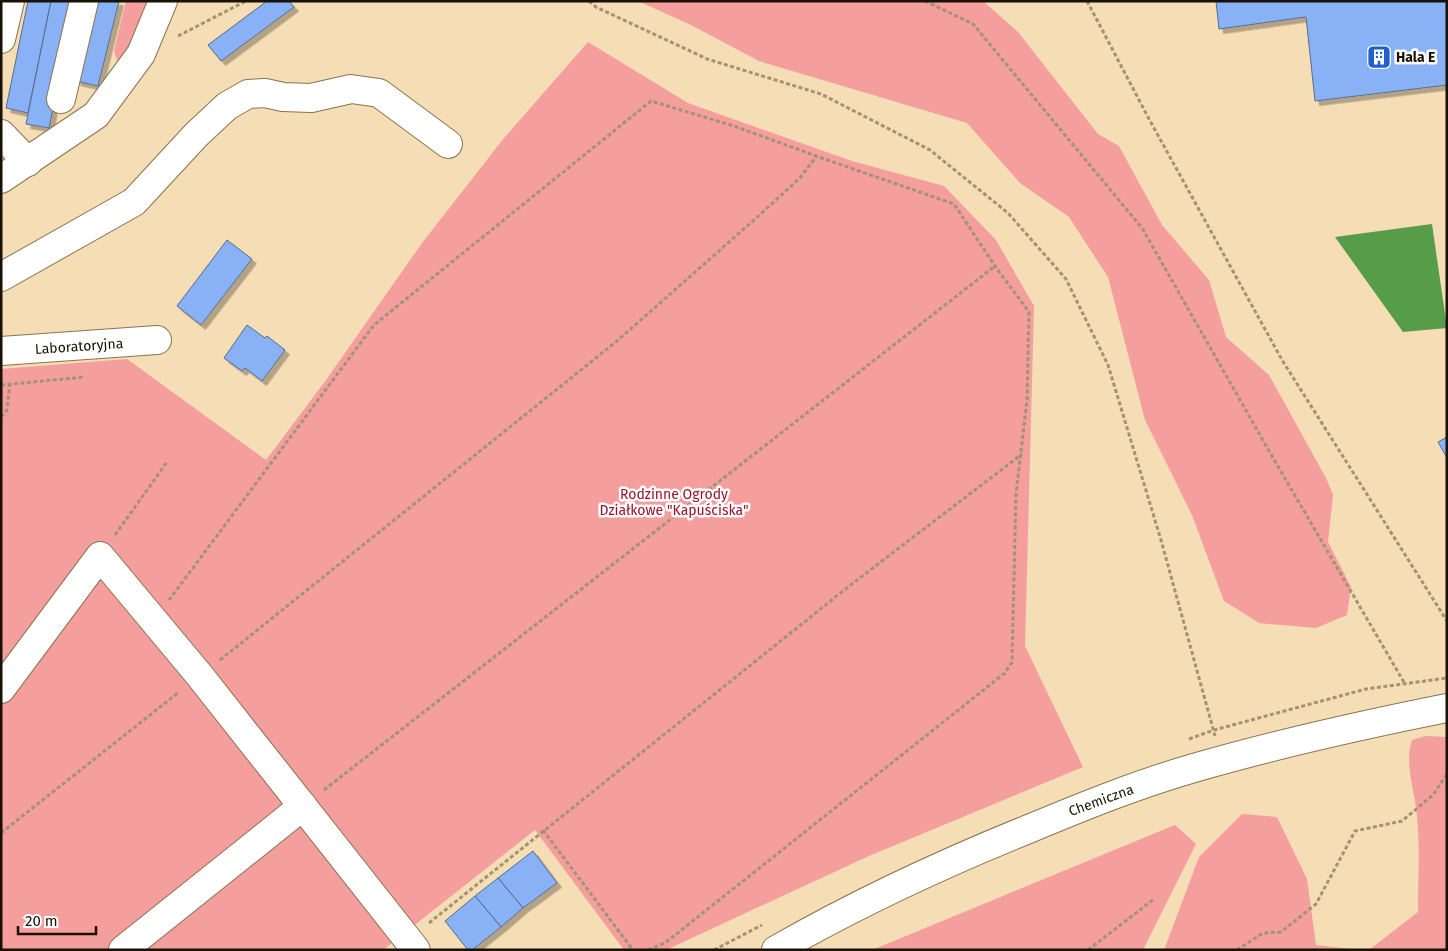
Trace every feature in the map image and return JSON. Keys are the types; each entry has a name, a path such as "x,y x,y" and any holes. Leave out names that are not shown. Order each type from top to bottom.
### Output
{"street":[{"path":"1,39 10,1"},
{"path":"61,99 84,1"},
{"path":"1,179 96,115 141,54 163,1"},
{"path":"1,277 134,202 196,135 227,106 248,94 265,93 283,97 311,98 351,89 379,93 448,144"},
{"path":"1,134 28,162"},
{"name":"Laboratoryjna","path":"1,351 157,340"},
{"path":"1,689 100,556 200,676 412,945"},
{"name":"Chemiczna","path":"776,950 865,902 980,848 1102,798 1193,768 1361,726 1447,708"},
{"path":"123,950 303,806"}],"path":[{"path":"141,54 246,1"},
{"path":"589,1 596,7 707,59 822,94 930,150 1008,213 1066,279 1108,365 1162,540 1214,730 1220,761"},
{"path":"925,1 973,24 1142,228 1405,684"},
{"path":"1087,1 1154,128 1282,360 1447,621"},
{"path":"154,620 374,325 651,101 734,126 954,204 995,266 1029,312 1027,400 1016,494 1012,662 1005,673 665,943 648,950"},
{"path":"1,833 200,676 617,341 800,178 816,156"},
{"path":"303,806 995,266"},
{"path":"1,385 85,377"},
{"path":"1,417 7,410 10,384"},
{"path":"412,945 543,830 848,587 1022,454"},
{"path":"100,556 167,462"},
{"path":"1237,950 1263,933 1280,932 1316,904 1354,831 1402,821 1433,794 1447,774"},
{"path":"543,830 633,950"},
{"path":"1088,950 1154,899"}],"green space":[{"path":"126,1 147,1 126,58 118,63 114,51"},
{"path":"638,1 983,1 1018,32 1098,134 1119,146 1162,225 1209,280 1226,337 1269,375 1326,478 1333,495 1328,542 1351,587 1347,615 1316,628 1259,623 1224,601 1192,515 1145,420 1108,277 1069,217 1020,183 967,123 759,61 691,25"},
{"name":"Rodzinne Ogrody Działkowe \"Kapuściska\"","path":"588,42 688,103 852,161 944,186 996,240 1034,306 1025,646 1083,767 869,856 666,950 624,950 535,830 383,950 1,950 1,369 127,359 266,460 326,380 422,243 504,138"},
{"path":"1425,736 1447,737 1447,950 1369,950 1418,912 1418,828 1409,758 1412,740"},
{"path":"1242,814 1277,817 1307,879 1316,945 1359,950 1164,950 1199,857"},
{"path":"1175,825 1196,844 1143,950 872,950"}],"shaded area":[{"path":"1432,224 1447,328 1403,332 1335,237"}],"building":[{"path":"28,1 51,1 28,113 6,108"},
{"path":"51,1 75,1 49,128 26,124"},
{"path":"96,1 119,1 98,86 76,81"},
{"path":"267,1 289,1 294,7 221,61 208,45"},
{"name":"Hala E","path":"1216,1 1447,1 1447,85 1315,101 1306,17 1219,29"},
{"path":"227,240 252,259 201,325 177,306"},
{"path":"247,325 265,338 267,336 285,350 262,381 245,368 242,371 224,358"},
{"path":"1447,437 1447,458 1438,442"},
{"path":"533,851 557,883 523,908 498,878"},
{"path":"498,878 523,908 501,927 475,896"},
{"path":"475,896 501,927 472,950 468,950 445,921"}],"place":[{"name":"Hala E","path":"1379,57"}]}
